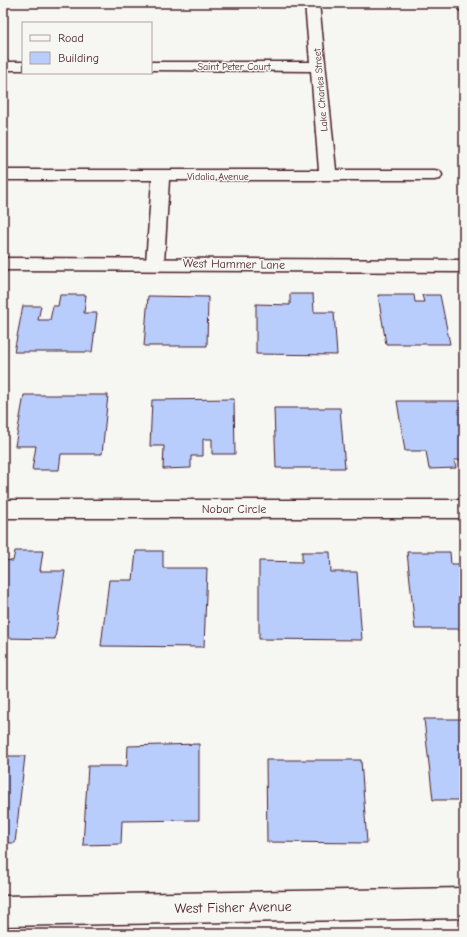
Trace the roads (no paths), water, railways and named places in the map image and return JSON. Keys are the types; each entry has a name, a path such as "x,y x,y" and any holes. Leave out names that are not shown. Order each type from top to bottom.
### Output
{"street":[{"name":"Lake Charles Street","path":"312,3 328,176"},
{"path":"463,3 464,7"},
{"path":"3,66 22,66"},
{"name":"Saint Peter Court","path":"152,66 318,67"},
{"name":"Vidalia Avenue","path":"3,175 434,175"},
{"path":"155,263 161,176"},
{"name":"West Hammer Lane","path":"3,264 155,263 464,266"},
{"name":"Nobar Circle","path":"3,509 464,509"},
{"name":"West Fisher Avenue","path":"3,911 464,903"}]}
